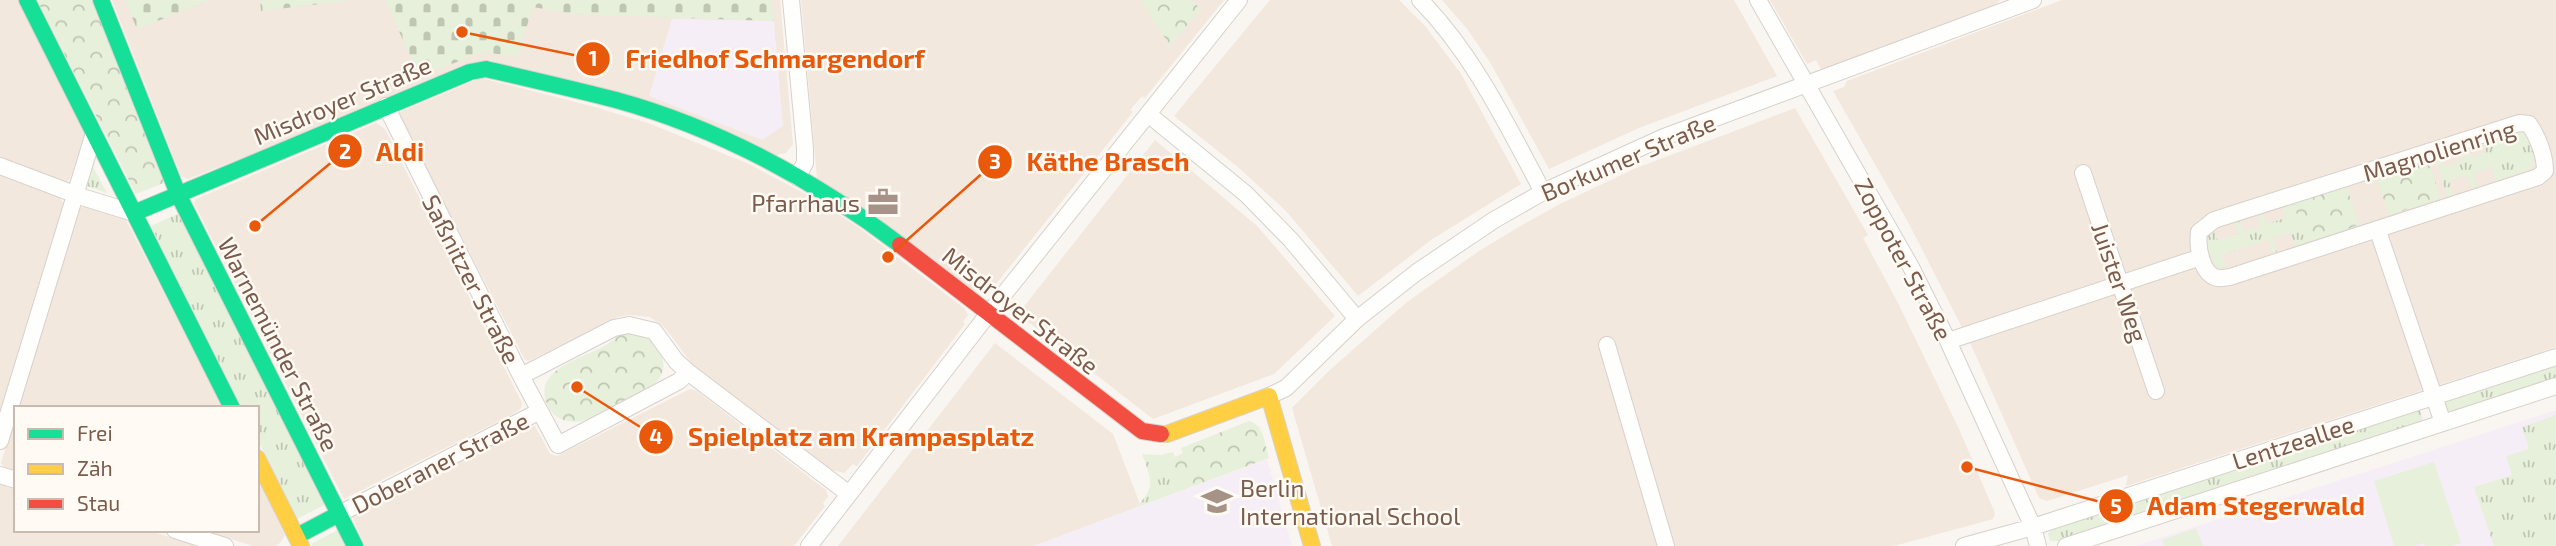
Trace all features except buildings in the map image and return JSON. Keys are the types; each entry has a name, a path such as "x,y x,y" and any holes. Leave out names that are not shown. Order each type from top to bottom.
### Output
{"street":[{"path":"27,0 231,406"},
{"name":"Warnemünder Straße","path":"101,0 178,194 355,546"},
{"path":"791,0 805,148 805,163 797,177"},
{"path":"809,546 989,313 1239,0"},
{"path":"1420,0 1445,27 1470,61 1543,192"},
{"name":"Zoppoter Straße","path":"1758,0 1911,267 2033,527"},
{"name":"Borkumer Straße","path":"1269,396 1286,387 1357,319 1454,246 1543,192 1652,142 2013,4 2033,0"},
{"name":"Misdroyer Straße","path":"178,194 386,106 470,72 486,69 564,86 642,109 749,151 797,177 850,209 1142,432 1167,434 1269,396"},
{"name":"Saßnitzer Straße","path":"386,106 558,445 679,382 688,372"},
{"path":"1147,114 1253,201 1291,240 1357,319"},
{"name":"Magnolienring","path":"2519,123 2529,124 2535,132 2545,162 2545,171 2538,177 2378,231 2230,277 2216,278 2208,273 2198,243 2199,232 2214,220 2519,123"},
{"path":"0,441 94,133"},
{"path":"0,166 134,213 178,194"},
{"name":"Juister Weg","path":"2083,173 2156,391"},
{"path":"2378,231 2443,423"},
{"path":"1948,341 2202,257"},
{"path":"521,376 614,328 629,325 654,331 676,361 688,372 849,494"},
{"path":"1607,345 1666,546"},
{"name":"Lentzeallee","path":"1964,546 2033,527 2556,357"},
{"name":"Lentzeallee","path":"2066,546 2556,386"},
{"path":"1269,396 1312,546"},
{"name":"Doberaner Straße","path":"339,514 540,411"},
{"path":"259,462 299,541 339,514"},
{"path":"2033,527 2038,546"},
{"path":"181,532 225,546"}],"shaded area":[{"path":"0,0 19,0 86,129 67,182 0,157"},
{"path":"112,0 780,0 793,144 786,153 776,155 490,60 188,179 181,176"},
{"path":"801,0 1224,0 1145,98 1142,96 1130,110 1133,112 996,284 994,282 982,293 973,290 817,179"},
{"path":"1270,0 1399,0 1426,27 1461,74 1521,184 1431,240 1358,296 1286,211 1239,168 1174,116"},
{"path":"1442,0 1734,0 1777,76 1639,128 1549,169 1491,64 1468,30"},
{"path":"1770,0 2000,0 1994,6 1822,71 1816,60 1807,64"},
{"path":"2062,0 2556,0 2556,347 2126,486 2128,475 2047,501 2039,498 1972,347 1908,222 1833,91 1844,87 1847,81"},
{"path":"672,19 774,21 783,126 762,140 649,96"},
{"path":"481,78 648,123 749,164 813,198 858,227 964,308 968,315 963,322 965,324 857,466 853,464 844,473 832,470 693,365 665,328 650,317 618,317 529,361 525,360 399,115 400,112"},
{"path":"1795,108 1868,235 1863,238 1959,429 1995,513 1993,519 1894,546 1332,546 1292,408 1331,369 1407,302 1479,251 1517,228 1634,169"},
{"path":"376,123 385,129 522,403 521,408 513,414 344,499 194,203 196,199"},
{"path":"1155,140 1257,226 1335,316 1274,374 1153,419 1018,314"},
{"path":"0,174 59,197 64,204 0,417"},
{"path":"84,206 125,218 222,406 19,406 78,209"},
{"path":"995,343 1113,434 1140,504 1034,546 838,546"},
{"path":"690,389 697,391 826,490 828,497 823,503 825,506 794,546 365,546 352,516 529,425 535,426 550,454 557,456"},
{"path":"2556,410 2556,546 2135,546 2427,452"},
{"path":"14,421 14,471 1,463"},
{"name":"Berlin International School","path":"1267,459 1292,546 1034,546"},
{"path":"259,480 285,535 275,546 253,546 209,532 259,532"},
{"path":"0,484 14,487 14,532 153,532 197,546 0,546"}],"green space":[{"path":"37,0 93,0 164,183 136,194"},
{"path":"125,0 211,0 137,29"},
{"path":"260,0 353,0 261,11"},
{"path":"385,0 771,0 774,21 574,14 533,7 517,57 484,52 419,76"},
{"path":"1140,0 1191,0 1201,9 1170,46"},
{"path":"2517,130 2526,131 2531,139 2534,154 2532,168 2496,181 2492,167 2473,173 2477,187 2472,189 2467,175 2449,181 2453,195 2447,197 2435,157 2439,155 2443,167 2462,161 2458,149 2466,146 2470,158 2486,152 2482,141"},
{"path":"2428,159 2441,199 2389,215 2376,176"},
{"path":"93,167 107,193 87,186"},
{"path":"2346,185 2359,225 2306,243 2293,202"},
{"path":"2293,202 2306,243 2296,246 2290,232 2272,238 2277,252 2273,253 2268,239 2221,255 2226,268 2215,266 2205,241 2213,228 2218,241 2238,234 2234,221 2239,219 2244,232 2261,227 2257,214 2262,212 2266,224 2286,218 2282,206"},
{"path":"180,213 326,504 297,519 259,442 259,406 241,406 151,226"},
{"path":"628,331 652,337 663,364 662,374 656,382 648,389 585,420 574,422 556,416 548,406 544,393 552,374"},
{"path":"2556,365 2556,379 2445,415 2442,403"},
{"path":"2420,410 2423,422 2058,541 2050,541 2048,533 2054,529"},
{"path":"2556,415 2556,546 2494,546 2474,487 2512,475 2506,456 2529,449 2522,427"},
{"path":"1249,421 1261,431 1269,458 1175,493 1164,462 1183,453 1181,448"},
{"path":"1173,452 1175,457 1164,462 1175,493 1135,508 1149,489 1150,483 1142,454 1161,455"},
{"path":"2434,462 2461,543 2452,546 2425,546 2423,543 2394,546 2374,481"},
{"path":"2196,528 2203,546 2164,546 2162,540"},
{"path":"338,530 345,546 312,546 311,544"}],"traffic: fast":[{"path":"27,0 231,406"},
{"path":"101,0 178,194 355,546"},
{"path":"134,213 470,72 486,69 616,100 692,125 800,178 900,245"},
{"path":"297,536 339,514"}],"traffic: slow":[{"path":"1161,434 1269,396 1312,546"},
{"path":"259,462 301,546"}],"traffic: jam":[{"path":"900,245 1142,431 1161,434"}],"place":[{"name":"Friedhof Schmargendorf","path":"462,32"},
{"name":"Pfarrhaus","path":"883,202"},
{"name":"Aldi","path":"255,226"},
{"name":"Käthe Brasch","path":"888,257"},
{"name":"Spielplatz am Krampasplatz","path":"577,387"},
{"name":"Adam Stegerwald","path":"1967,467"},
{"name":"Berlin International School","path":"1217,501"}]}
